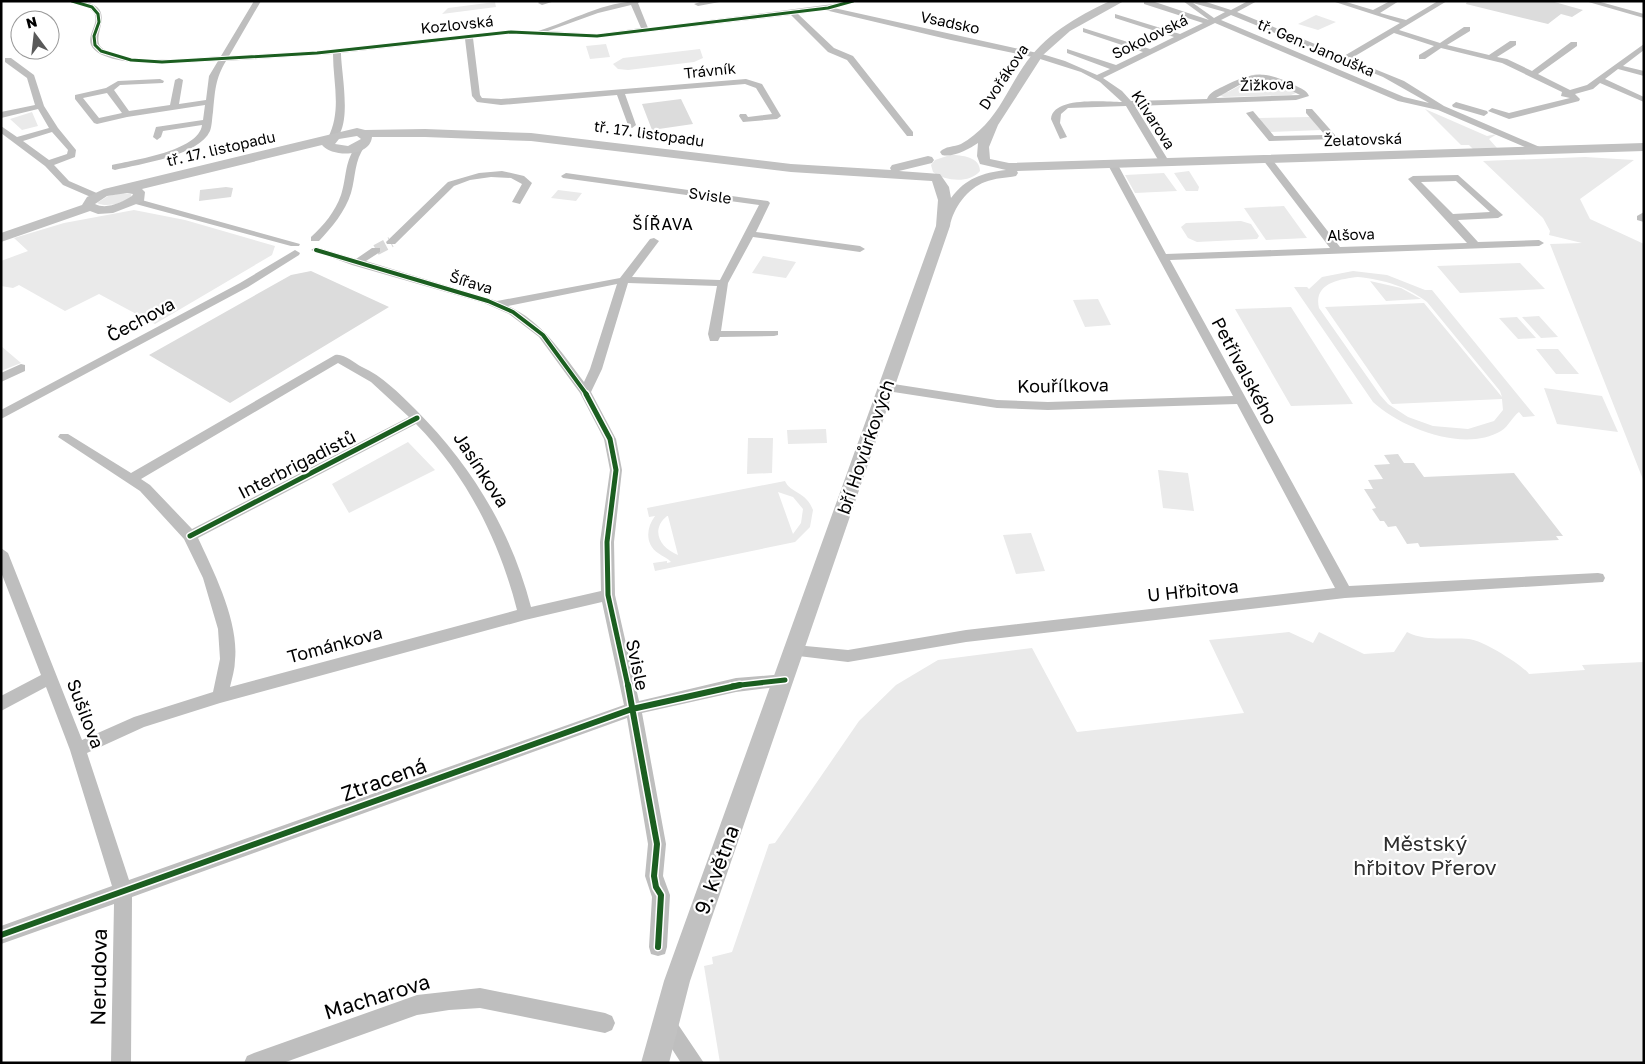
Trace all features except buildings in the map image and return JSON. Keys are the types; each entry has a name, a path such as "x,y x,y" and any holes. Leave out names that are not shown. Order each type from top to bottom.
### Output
{"main road":[{"name":"Dvořákova","path":"984,161 982,149 992,125 1038,54 1064,29 1097,10 1119,1"},
{"name":"Dvořákova","path":"928,160 946,152 970,146 992,125"},
{"name":"tř. 17. listopadu","path":"93,201 106,209 137,199 156,186 216,169 333,144 346,133 362,139 466,134 531,136 721,160 827,170 936,177 954,182 974,180"},
{"name":"tř. 17. listopadu","path":"93,201 120,190 333,144"},
{"name":"Želatovská","path":"974,180 1001,175 1113,165 1644,146"},
{"name":"Želatovská","path":"946,152 964,153 984,161 1009,167 1083,167"},
{"name":"tř. 17. listopadu","path":"827,170 899,167 928,160"},
{"name":"bří Hovůrkových","path":"928,160 926,168 936,177 944,190 946,214"},
{"name":"bří Hovůrkových","path":"785,680 946,214 959,193 974,180 986,173 988,167 984,161"},
{"path":"120,190 136,191 140,194 137,199"},
{"path":"1,238 93,201"},
{"name":"9. května","path":"655,1063 677,981 785,680"}],"street":[{"name":"Kozlovská","path":"72,1 92,7 98,14 94,43 97,48 107,54 141,61 223,59 337,51 511,32 597,36 828,8"},
{"path":"114,167 193,144 202,138 206,131 213,76 258,1"},
{"path":"542,4 552,1"},
{"path":"698,4 722,1"},
{"path":"828,8 853,1"},
{"path":"853,1 850,6 854,15"},
{"name":"tř. Gen. Janouška","path":"1186,1 1212,22"},
{"name":"tř. Gen. Janouška","path":"1194,1 1232,12 1344,59 1426,95 1441,108"},
{"name":"Sokolovská","path":"1097,78 1254,1"},
{"path":"1334,1 1407,23"},
{"path":"1374,13 1396,1"},
{"path":"1344,59 1444,1"},
{"path":"1588,1 1644,16"},
{"path":"539,33 596,11 635,2 646,31"},
{"name":"tř. Gen. Janouška","path":"1147,2 1212,22 1402,99 1441,108 1539,150"},
{"name":"Vsadsko","path":"828,8 958,39 1038,54"},
{"path":"792,12 831,50 850,58 910,134"},
{"path":"1118,16 1180,37"},
{"path":"1422,57 1466,29"},
{"path":"1086,30 1150,52"},
{"path":"1394,31 1440,46 1504,60 1568,93 1576,100 1506,119 1488,112 1426,95"},
{"name":"Trávník","path":"469,37 476,96 480,100 501,102 738,81 752,82 759,86 777,116 746,120 743,116"},
{"path":"1490,58 1513,43"},
{"path":"1533,74 1574,44"},
{"path":"1466,118 1590,87 1644,46"},
{"path":"337,51 342,104 340,123 333,144 344,156 349,168"},
{"path":"1070,51 1116,68"},
{"name":"Klivarova","path":"1038,54 1097,78 1114,90 1127,103 1165,163"},
{"path":"8,60 31,77 40,106 54,129 72,150 72,155 48,164"},
{"path":"1618,67 1644,74"},
{"name":"Žižkova","path":"1066,106 1296,98 1305,96 1304,93 1260,74 1240,80 1213,95 1212,100"},
{"path":"174,107 179,80"},
{"path":"1600,80 1642,98"},
{"path":"160,81 118,83 109,90 78,97 96,121 127,114 209,102"},
{"path":"109,90 127,114"},
{"path":"620,92 632,126"},
{"path":"1063,137 1054,120 1056,111 1066,106 1067,95"},
{"name":"Želatovská","path":"1239,100 1272,139 1332,137 1296,98"},
{"path":"137,199 295,248 303,254 315,245 342,205 347,192 349,168 362,139 349,122 342,104"},
{"path":"1,115 40,106"},
{"path":"158,137 160,129 207,122"},
{"path":"1,128 48,164 66,183 93,201"},
{"path":"16,140 54,129"},
{"path":"1268,160 1337,250"},
{"name":"Petřivalského","path":"1113,165 1345,592"},
{"path":"392,242 450,184 457,180 497,173 521,178 527,183 517,202"},
{"name":"Svisle","path":"566,176 765,203 723,283 714,336 774,333"},
{"path":"1450,217 1498,215 1458,178 1413,179 1475,245"},
{"path":"1644,215 1640,218 1644,219"},
{"path":"750,234 860,249"},
{"path":"585,392 597,364 624,280 654,242"},
{"name":"Alšova","path":"1164,257 1540,243"},
{"name":"Šířava","path":"315,245 356,263 498,304 543,334 585,392"},
{"name":"Čechova","path":"1,415 235,290 295,248"},
{"path":"356,263 376,250"},
{"path":"624,280 723,283"},
{"name":"Šířava","path":"498,304 624,280"},
{"name":"Jasínkova","path":"131,479 339,358 373,377 436,435 459,464 491,519 512,567 525,614"},
{"path":"1,378 21,368"},
{"name":"Kouřílkova","path":"887,388 1007,405 1048,406 1240,400"},
{"name":"Svisle","path":"585,392 610,439 616,470 607,542 608,595 632,709 657,844 654,876 656,887 661,895 658,947"},
{"name":"Interbrigadistů","path":"190,536 417,418"},
{"path":"64,437 145,488 190,536 210,578 225,630 228,659 220,696"},
{"name":"Sušilova","path":"1,553 78,750 123,891"},
{"name":"U Hřbitova","path":"795,651 831,656 857,656 966,636 1345,592 1598,578"},
{"name":"Tománkova","path":"78,750 140,722 220,696 525,614 608,595"},
{"path":"1,704 50,677"},
{"name":"Ztracená","path":"1,935 632,709 736,684 785,680"},
{"name":"Nerudova","path":"121,1063 123,891"},
{"name":"Macharova","path":"254,1063 416,1005 448,1000 480,998 605,1023"},
{"path":"666,1024 694,1063"}],"green space":[{"path":"495,2 496,7 442,14 448,8"},
{"path":"1316,15 1336,22 1318,30 1298,24"},
{"path":"606,44 610,57 590,59 586,46"},
{"path":"700,49 703,58 694,62 628,70 618,69 613,64 623,58"},
{"path":"1260,74 1296,93 1291,95 1224,97 1215,94 1222,90 1228,92 1252,79 1247,77"},
{"path":"1425,109 1487,136 1497,134 1489,139 1497,148 1473,149 1469,145 1461,145"},
{"path":"32,112 38,126 22,130 10,119"},
{"path":"1310,117 1322,130 1268,132 1258,118"},
{"path":"950,155 965,156 974,160 979,166 980,171 970,178 957,180 933,172 931,165 935,160"},
{"path":"1585,157 1634,160 1580,199 1590,219 1644,244 1644,482 1550,244 1582,243 1549,235 1550,231 1543,218 1483,161"},
{"path":"1189,171 1199,187 1198,191 1186,191 1174,173"},
{"path":"1164,173 1177,191 1135,193 1125,175"},
{"path":"558,190 582,193 576,201 551,198"},
{"path":"122,193 131,194 132,197 114,204 105,205 97,203 108,196"},
{"path":"1284,206 1307,238 1266,240 1244,208"},
{"path":"134,210 185,220 275,246 272,255 155,324 99,294 65,311 19,285 13,288 1,286 1,261 28,251 14,238 64,223"},
{"path":"1241,221 1251,224 1259,236 1257,239 1197,242 1188,238 1181,227 1186,223"},
{"path":"763,256 796,262 786,278 752,273"},
{"path":"1520,263 1545,289 1460,293 1437,266"},
{"path":"1353,271 1387,275 1425,290 1432,290 1535,416 1523,417 1519,412 1501,431 1486,437 1469,439 1434,434 1400,421 1385,412 1373,402 1294,287 1307,287 1309,289 1322,277","holes":["1358,277 1403,288 1427,302 1500,391 1502,397 1424,303 1325,307 1392,404 1502,399 1503,410 1494,421 1468,429 1433,426 1408,417 1388,404 1380,395 1319,308 1318,300 1324,288 1336,281"]},
{"path":"1370,281 1401,288 1421,299 1386,301"},
{"path":"1098,299 1111,325 1085,327 1073,300"},
{"path":"1291,307 1353,404 1291,406 1235,309"},
{"path":"1539,316 1558,337 1541,338 1522,317"},
{"path":"1517,317 1536,338 1518,339 1499,318"},
{"path":"1,346 21,363 1,371"},
{"path":"1536,349 1558,349 1579,374 1556,374"},
{"path":"1544,388 1602,396 1618,432 1557,424"},
{"path":"826,429 827,443 788,444 787,430"},
{"path":"748,438 773,438 772,473 747,474"},
{"path":"408,442 435,470 349,513 332,484"},
{"path":"1158,470 1188,473 1194,511 1163,508"},
{"path":"785,481 790,488 806,499 813,510 810,527 795,542 655,571 653,563 671,562 658,553 649,541 650,526 655,516 649,517 647,508","holes":["778,492 793,497 803,509 801,523 793,534","668,516 678,555 666,548 659,538 659,527"]},
{"path":"1031,533 1045,571 1016,574 1003,535"},
{"name":"Městský hřbitov Přerov","path":"1289,632 1313,643 1319,632 1364,654 1394,652 1407,632 1429,638 1475,640 1501,653 1529,674 1585,670 1582,665 1644,662 1644,1063 720,1063 704,966 713,964 712,957 732,952 769,844 775,843 859,721 896,685 938,660 1032,648 1077,732 1244,713 1209,640"}],"tunnel":[{"path":"376,250 391,242"}],"cycle path":[{"path":"72,1 92,7 98,14 99,22 94,36 95,45 101,51 131,60 162,62 317,53 511,32 597,36 828,8 853,1"},
{"path":"316,250 488,301 513,312 543,335 585,392 610,439 616,470 607,542 608,595 635,719 657,844 654,876 656,887 661,895 658,947"},
{"path":"190,536 417,418"},
{"path":"1,935 632,709 736,685 785,680"}],"district":[{"name":"ŠÍŘAVA","path":"663,224"}]}
